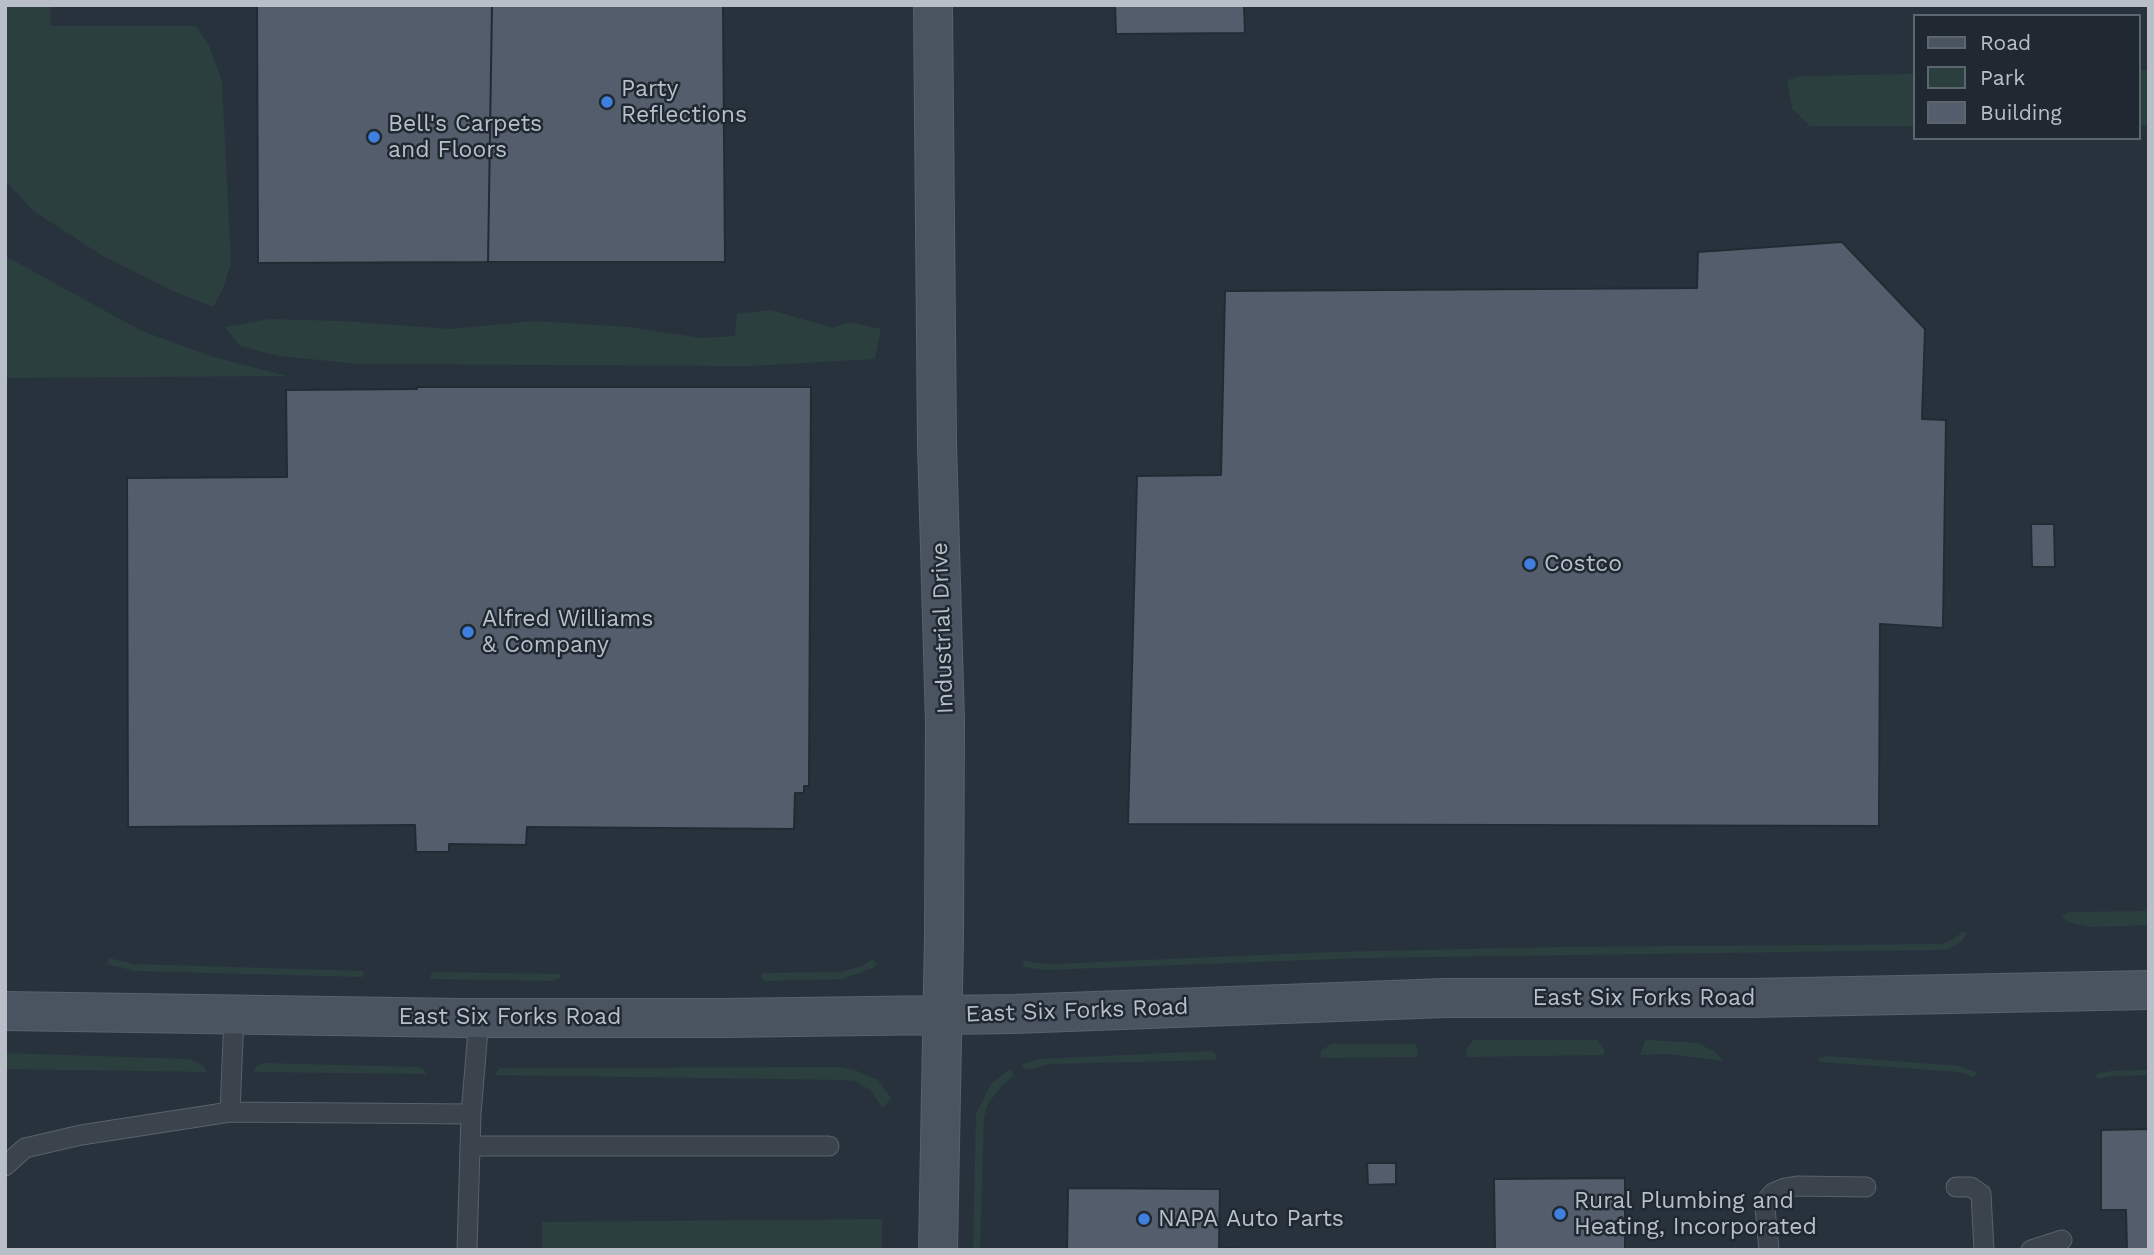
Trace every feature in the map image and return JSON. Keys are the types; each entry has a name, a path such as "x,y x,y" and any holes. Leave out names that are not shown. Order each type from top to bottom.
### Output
{"main road":[{"name":"Industrial Drive","path":"933,5 937,444 946,722 938,1250"},
{"name":"East Six Forks Road","path":"5,1011 234,1016 724,1018 1445,998 1751,998 2149,990"}],"lane":[{"path":"230,1112 234,1016"},
{"path":"467,1250 471,1114 479,1018"},
{"path":"5,1166 24,1148 81,1135 230,1112 471,1114"},
{"path":"470,1146 829,1146"},
{"path":"1769,1250 1765,1208 1773,1193 1797,1186 1866,1187"},
{"path":"1956,1187 1971,1187 1982,1194 1984,1250"},
{"path":"2031,1250 2062,1240"}],"green space":[{"path":"5,5 50,5 51,26 196,26 209,46 222,81 231,263 223,289 213,307 173,291 103,256 32,210 5,180"},
{"path":"2140,70 2149,70 2149,125 2140,125"},
{"path":"1912,74 1912,126 1810,126 1792,108 1787,80 1802,76"},
{"path":"5,256 142,331 213,357 287,376 5,378"},
{"path":"771,310 833,328 849,322 881,329 875,359 751,366 359,364 279,356 240,346 225,327 269,319 449,329 536,321 629,327 701,338 735,336 737,314"},
{"path":"2149,911 2149,925 2090,927 2071,923 2061,917 2069,912"},
{"path":"1962,931 1967,933 1962,941 1949,949 1938,950 1363,958 1045,970 1023,967 1024,960 1054,964 1332,952 1943,944"},
{"path":"109,958 133,964 364,971 363,977 135,971 107,964"},
{"path":"873,959 877,964 873,968 842,979 765,981 761,978 763,973 841,972 862,966"},
{"path":"432,972 560,974 560,978 551,981 432,979"},
{"path":"1473,1040 1598,1040 1604,1049 1604,1055 1467,1057 1466,1050"},
{"path":"1645,1041 1697,1043 1715,1052 1723,1061 1668,1054 1640,1055"},
{"path":"1331,1044 1415,1044 1418,1049 1417,1057 1321,1058 1321,1051"},
{"path":"1211,1051 1217,1060 1052,1064 1026,1070 1021,1065 1038,1059"},
{"path":"5,1053 189,1059 203,1065 207,1072 5,1069"},
{"path":"1829,1056 1960,1066 1977,1073 1973,1077 1959,1072 1820,1062 1818,1058"},
{"path":"264,1063 418,1067 426,1074 254,1072 257,1066"},
{"path":"839,1067 855,1070 878,1080 891,1098 883,1108 870,1090 855,1081 846,1080 494,1075 500,1068"},
{"path":"1010,1069 1014,1075 988,1104 984,1117 980,1250 973,1250 976,1114 991,1084"},
{"path":"2149,1070 2149,1075 2098,1079 2095,1074 2111,1071"},
{"path":"882,1219 882,1250 542,1250 542,1222"}],"building":[{"name":"Bell's Carpets and Floors","path":"257,5 492,5 488,262 258,263"},
{"name":"Party Reflections","path":"492,5 723,5 725,262 488,262"},
{"path":"1115,5 1244,5 1245,33 1116,34"},
{"path":"1842,242 1925,329 1922,419 1946,420 1943,628 1880,624 1879,826 1128,824 1137,476 1221,475 1225,291 1697,288 1698,252"},
{"name":"Alfred Williams & Company","path":"417,387 811,387 809,786 804,786 804,793 795,793 794,829 527,827 526,845 449,844 449,852 416,852 415,825 128,827 127,478 287,477 286,390"},
{"path":"2031,524 2054,524 2055,567 2032,567"},
{"path":"2149,1129 2149,1250 2127,1250 2126,1210 2101,1210 2101,1130"},
{"path":"1367,1163 1396,1163 1396,1184 1368,1185"},
{"name":"Rural Plumbing and Heating, Incorporated","path":"1625,1178 1625,1250 1495,1250 1494,1179"},
{"name":"NAPA Auto Parts","path":"1068,1188 1220,1189 1219,1248 1284,1250 1067,1250"}],"place":[{"name":"Party Reflections","path":"607,102"},
{"name":"Bell's Carpets and Floors","path":"374,137"},
{"name":"Costco","path":"1530,564"},
{"name":"Alfred Williams & Company","path":"468,632"},
{"name":"Rural Plumbing and Heating, Incorporated","path":"1560,1214"},
{"name":"NAPA Auto Parts","path":"1144,1219"}]}
